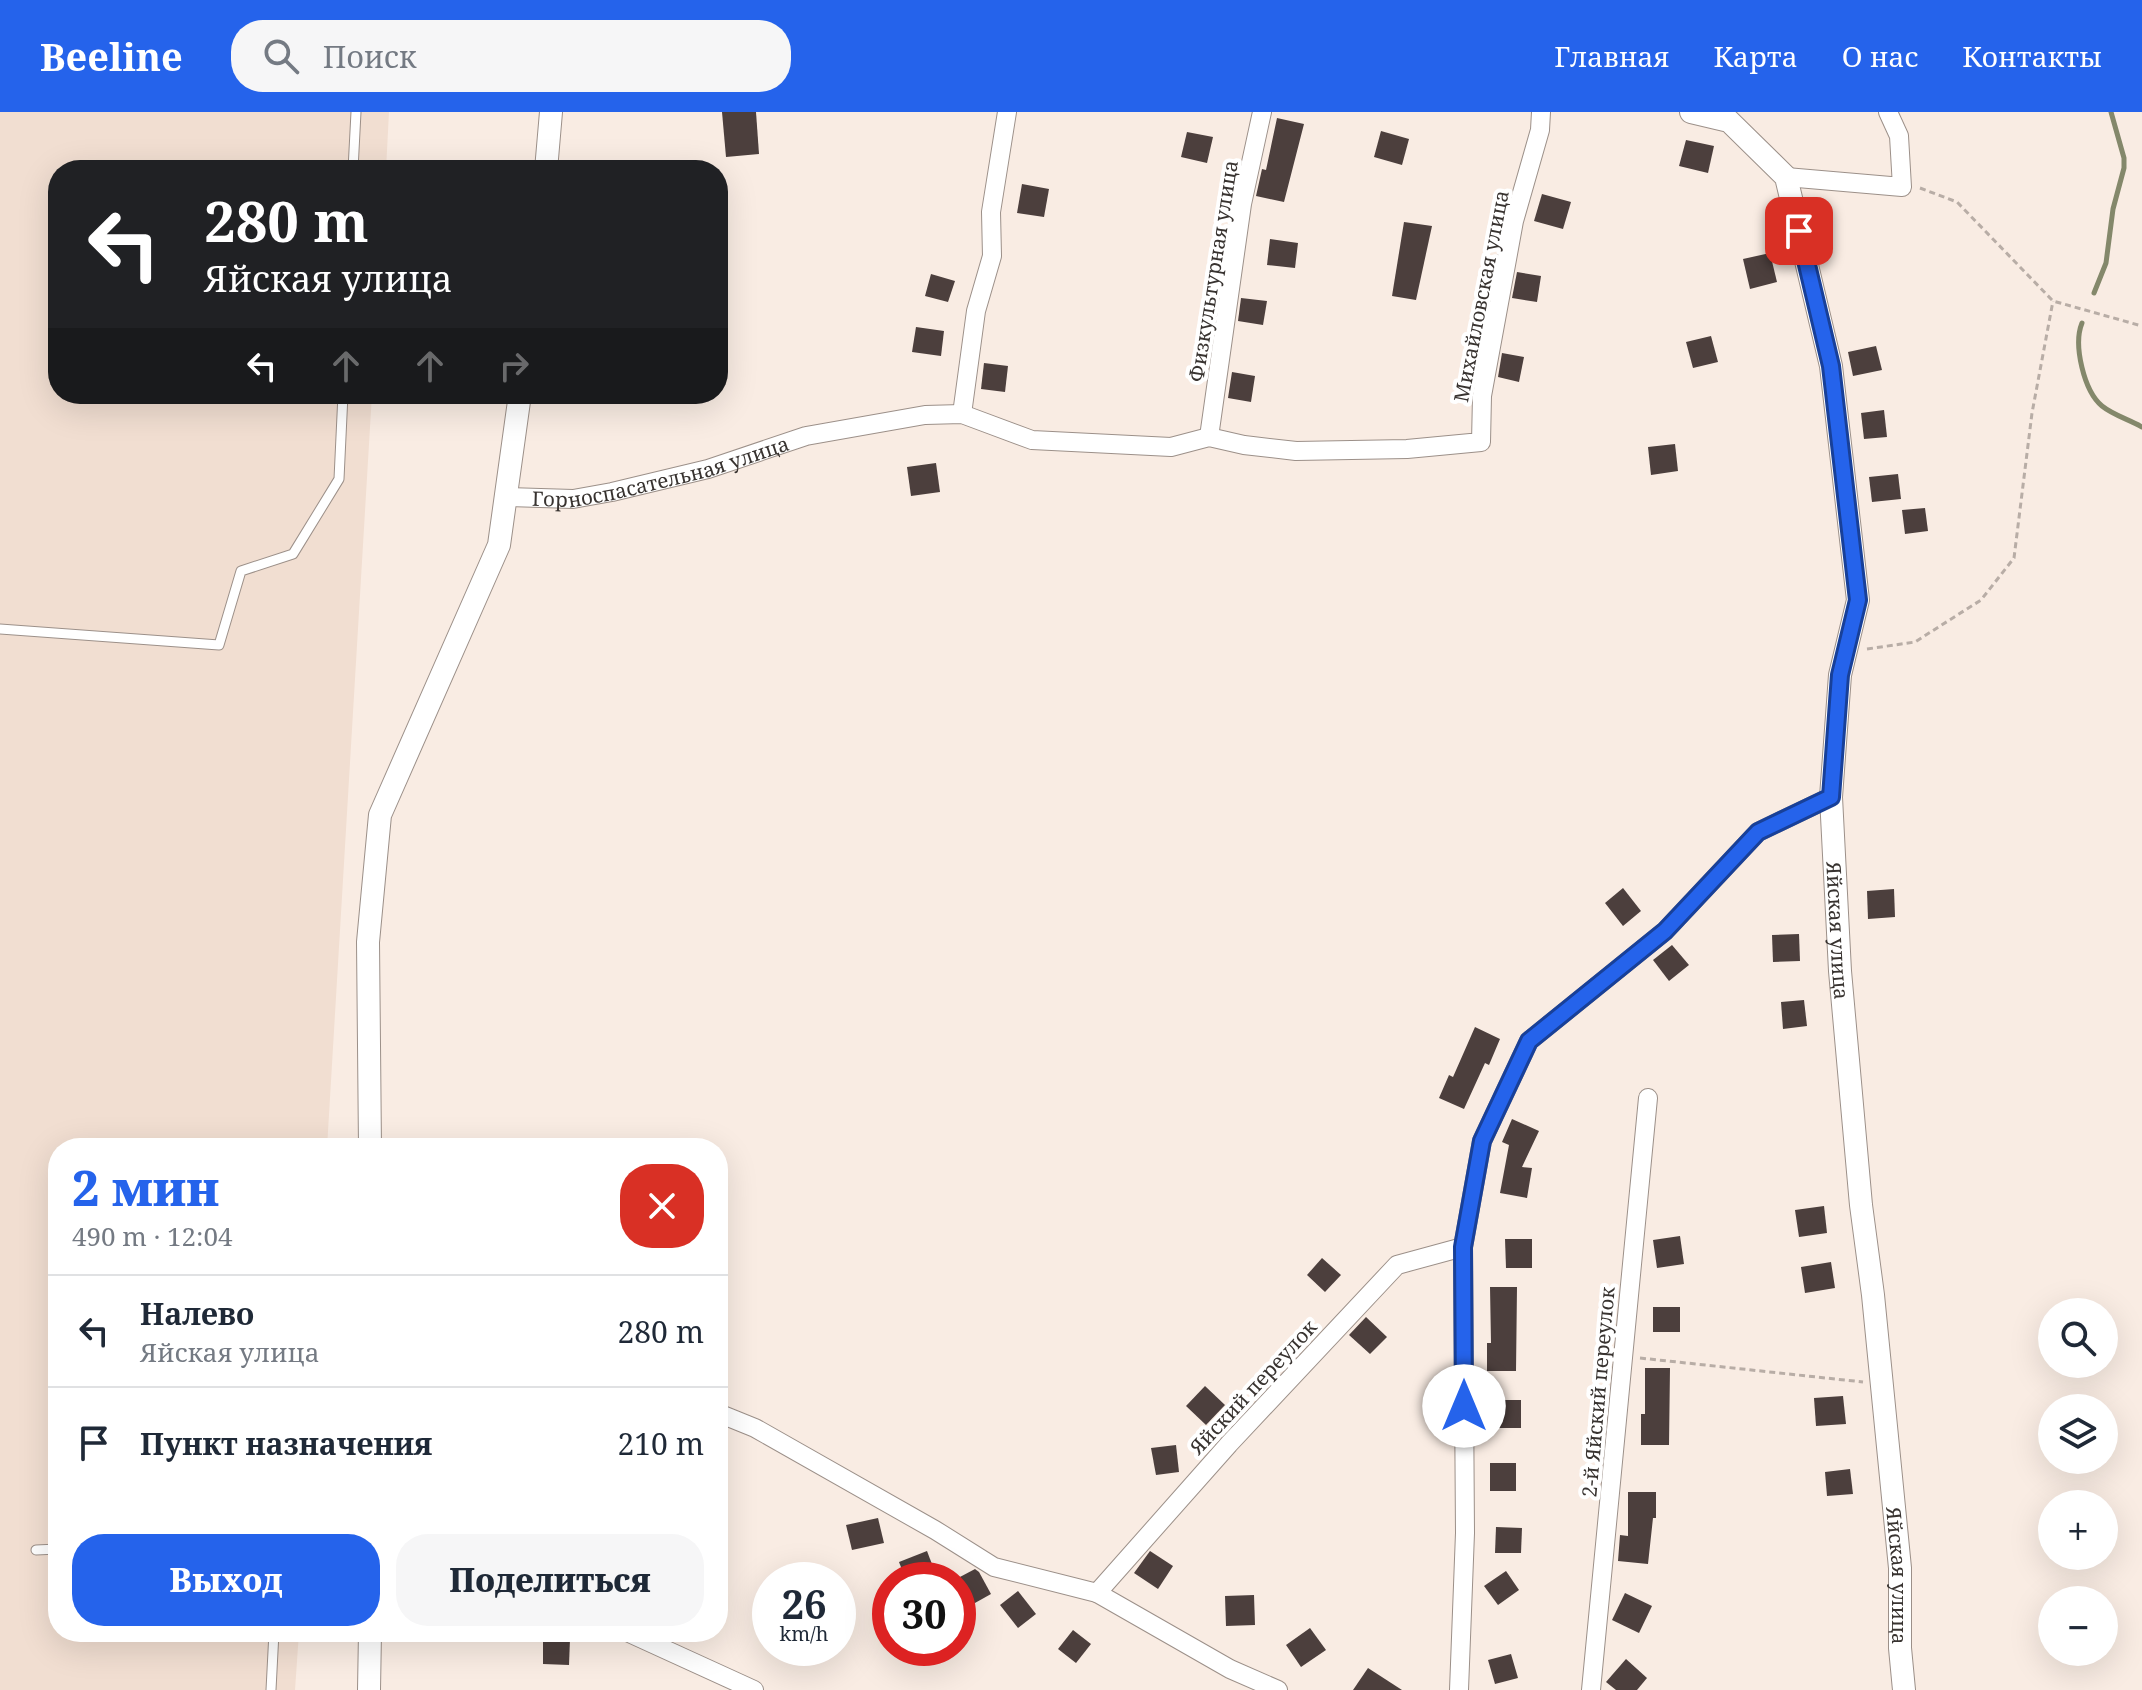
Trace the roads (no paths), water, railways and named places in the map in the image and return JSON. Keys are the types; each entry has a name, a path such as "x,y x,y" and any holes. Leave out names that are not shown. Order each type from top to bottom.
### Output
{"street":[{"path":"547,160 551,112"},
{"path":"962,414 976,311 992,256 991,212 1007,112"},
{"name":"Физкультурная улица","path":"1209,437 1242,204 1262,112"},
{"name":"Михайловская улица","path":"1481,442 1484,381 1514,221 1540,130 1541,112"},
{"path":"1691,112 1729,121 1786,177 1902,187 1899,136 1888,112"},
{"name":"Яйская улица","path":"1786,177 1831,366 1858,600 1840,675 1831,797 1840,971 1861,1205 1900,1568 1900,1648 1904,1690"},
{"path":"506,497 519,404"},
{"name":"Горноспасательная улица","path":"370,1138 368,942 380,815 499,545 506,497 573,499 612,492 708,469 806,436 925,415 962,414 1032,440 1171,447 1209,437 1296,451 1407,449 1481,442"},
{"path":"1459,1690 1465,1533 1463,1247 1482,1141 1529,1041 1665,931 1758,832 1831,797"},
{"name":"2-й Яйский переулок","path":"1591,1690 1648,1098"},
{"name":"Яйский переулок","path":"1097,1593 1229,1444 1397,1265 1463,1247"},
{"path":"728,1417 755,1428 994,1567 1097,1593 1230,1669 1278,1690"},
{"path":"369,1690 370,1642"},
{"path":"649,1642 754,1690"}],"lane":[{"path":"354,160 356,112"},
{"path":"0,629 219,645 241,571 293,554 339,479 343,404"},
{"path":"36,1550 48,1549"},
{"path":"271,1690 273,1642"}],"waterway":[{"path":"2094,293 2106,263 2113,209 2124,168 2111,112"},
{"path":"2082,323 2080,355 2090,390 2106,409 2142,427"}]}
